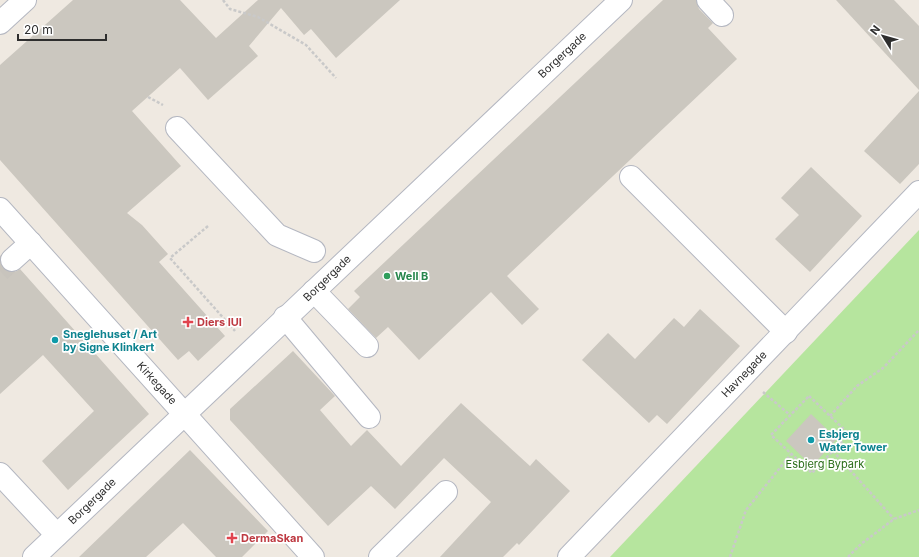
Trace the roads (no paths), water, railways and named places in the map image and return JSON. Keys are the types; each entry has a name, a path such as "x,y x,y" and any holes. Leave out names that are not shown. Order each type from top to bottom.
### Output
{"street":[{"path":"0,22 25,0"},
{"name":"Borgergade","path":"34,557 285,317 621,0"},
{"path":"177,128 277,235 314,251"},
{"path":"631,177 786,332"},
{"name":"Havnegade","path":"569,557 919,192"},
{"name":"Kirkegade","path":"0,209 313,557"},
{"path":"12,260 31,243"},
{"path":"317,287 346,311"},
{"path":"317,287 367,346"},
{"path":"285,317 370,417"},
{"path":"0,474 57,535"},
{"path":"380,557 446,492"}],"tunnel":[{"path":"0,271 12,260"}],"place":[{"name":"Well B","path":"387,276"},
{"name":"Diers IUI","path":"188,322"},
{"name":"Sneglehuset / Art by Signe Klinkert","path":"55,340"},
{"name":"Esbjerg Water Tower","path":"811,440"},
{"name":"DermaSkan","path":"232,538"}],"park label":[{"name":"Esbjerg Bypark","path":"825,464"}]}
